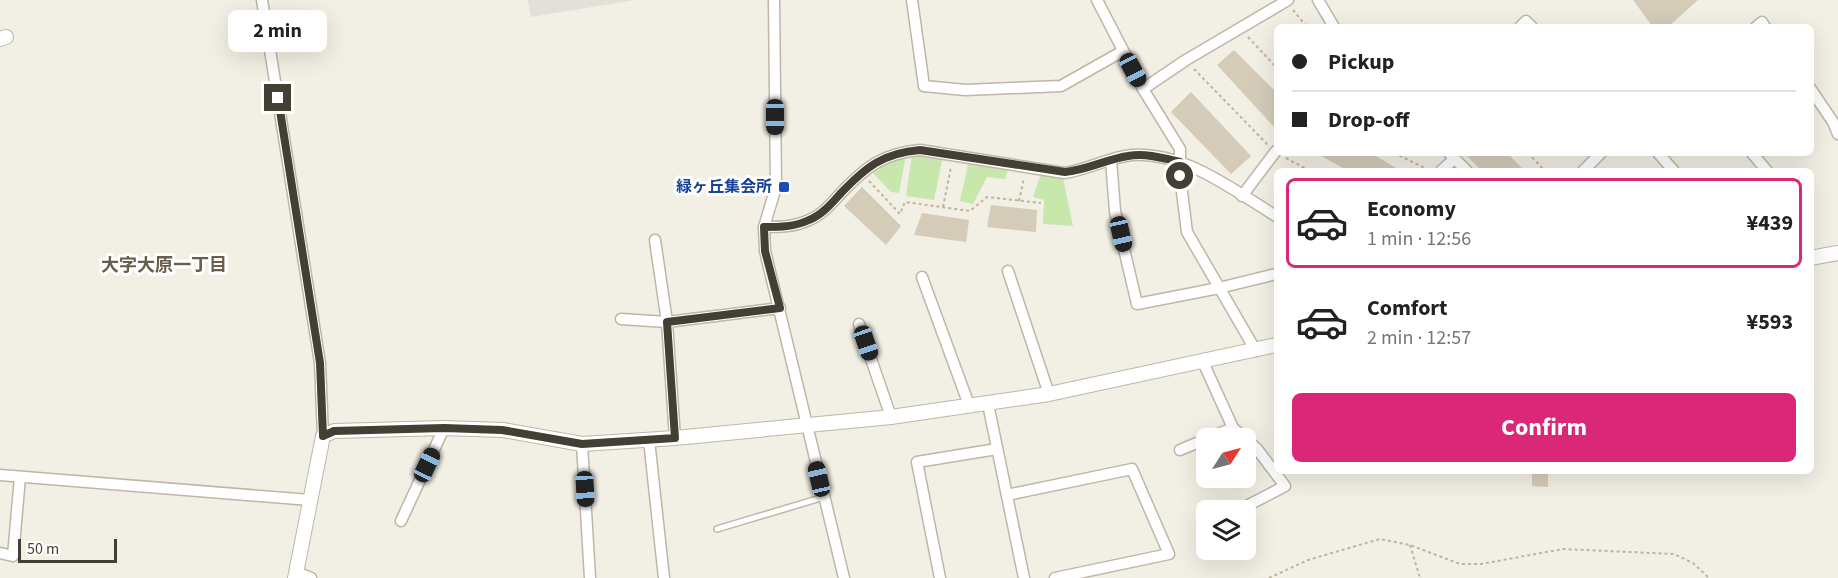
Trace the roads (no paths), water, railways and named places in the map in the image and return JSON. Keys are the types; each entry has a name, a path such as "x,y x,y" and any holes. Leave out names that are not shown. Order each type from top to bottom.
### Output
{"street":[{"path":"262,0 320,363 323,436 295,575 310,578"},
{"path":"774,0 776,187 764,227 765,251 844,578"},
{"path":"912,0 924,86 965,90 1061,86 1123,51"},
{"path":"1096,0 1143,89 1180,149 1187,232 1256,351"},
{"path":"1318,0 1332,24"},
{"path":"1143,89 1186,60 1287,1"},
{"path":"1814,94 1833,122 1838,134"},
{"path":"764,227 790,227 811,220 830,205 861,172 882,158 901,152 920,150 1065,172 1078,171 1130,155 1149,155 1180,162 1197,169 1274,215"},
{"path":"1242,196 1274,155"},
{"path":"1452,156 1464,168"},
{"path":"1586,168 1598,156"},
{"path":"1661,156 1671,168"},
{"path":"1754,156 1764,168"},
{"path":"1111,160 1115,211 1137,304 1274,274"},
{"path":"655,240 667,322 675,438"},
{"path":"1814,255 1838,253"},
{"path":"1008,272 1049,394"},
{"path":"922,277 969,405"},
{"path":"621,319 667,322 780,308"},
{"path":"859,324 891,417"},
{"path":"323,436 334,431 444,428 502,430 582,444 675,438 891,417 988,404 1049,394 1274,346"},
{"path":"1203,362 1233,428"},
{"path":"988,404 1024,578"},
{"path":"401,520 444,428"},
{"path":"649,440 664,578"},
{"path":"1180,450 1196,443"},
{"path":"582,444 590,578"},
{"path":"1256,447 1274,471"},
{"path":"940,578 917,462 997,449"},
{"path":"1007,495 1132,469 1169,554 1055,578"},
{"path":"1256,501 1285,486 1276,474"},
{"path":"0,475 310,500"},
{"path":"0,553 13,556 20,477"}],"lane":[{"path":"717,529 824,497"}],"place":[{"name":"緑ヶ丘集会所","path":"784,187"}],"district":[{"name":"大字大原一丁目","path":"164,265"}]}
